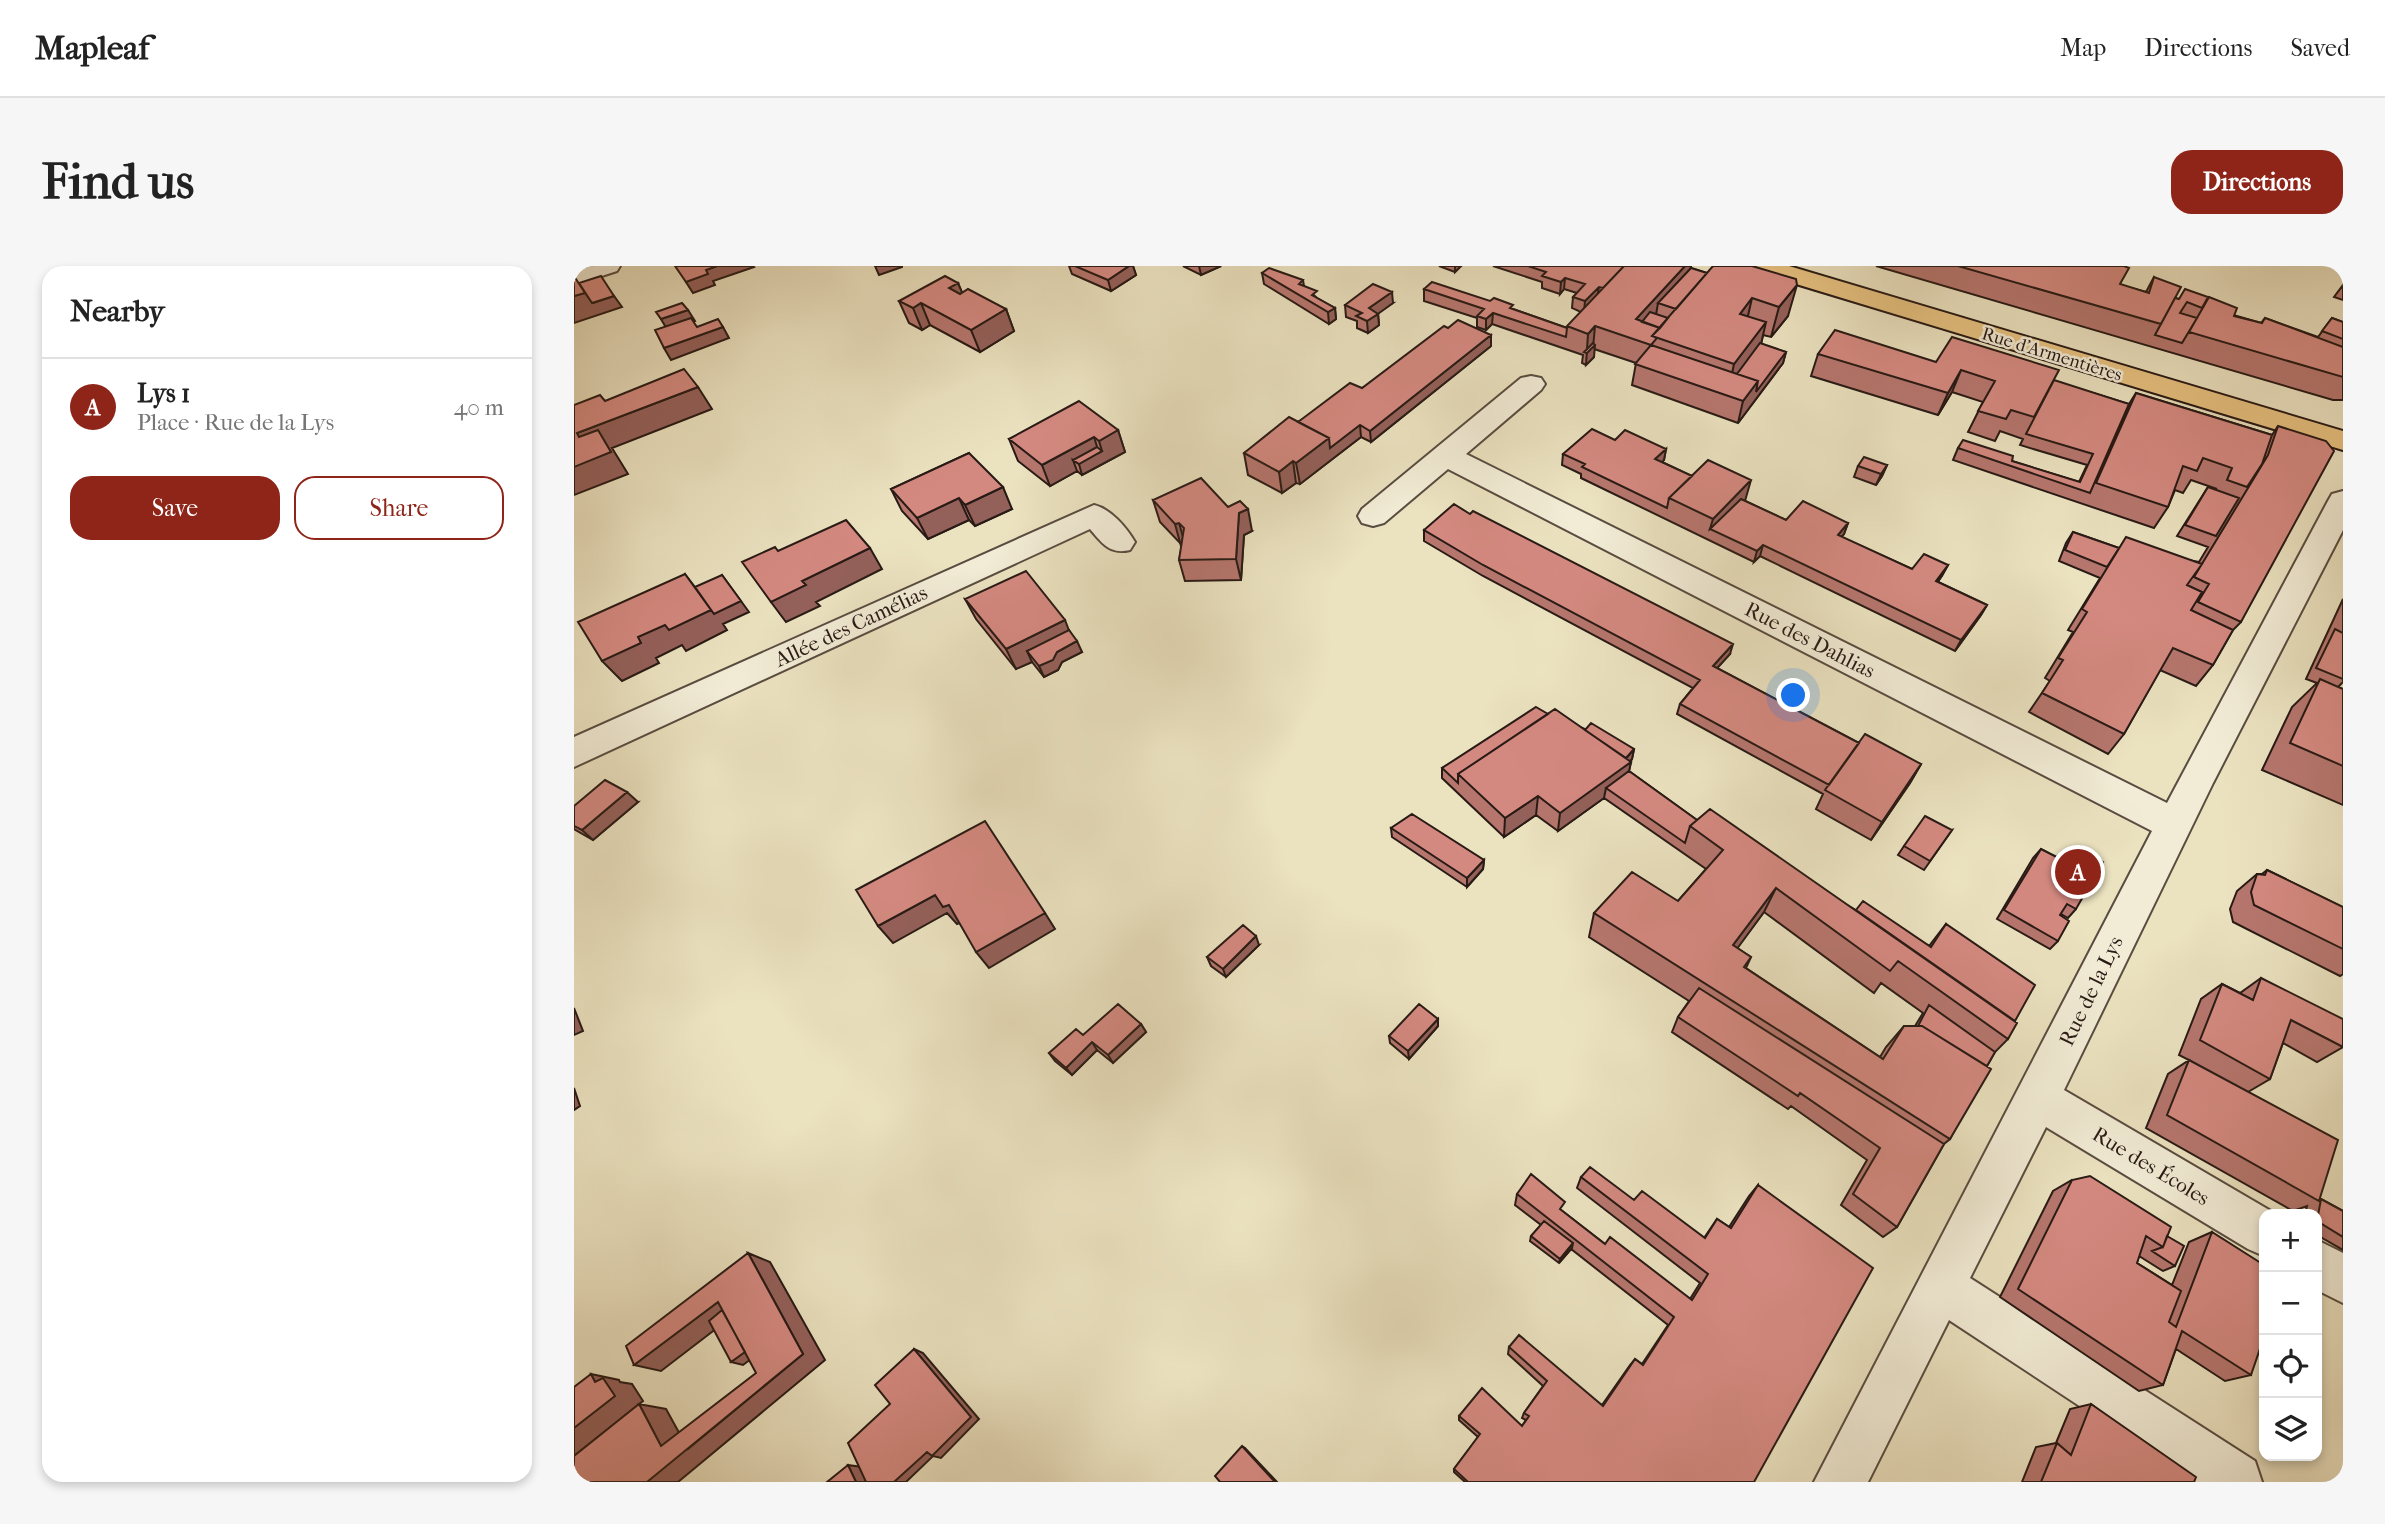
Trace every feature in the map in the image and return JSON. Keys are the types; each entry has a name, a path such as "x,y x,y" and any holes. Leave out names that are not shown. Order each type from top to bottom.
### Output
{"main road":[{"name":"Rue d'Armentières","path":"1762,266 2343,441"}],"street":[{"path":"574,277 608,266"},
{"path":"1373,516 1531,384"},
{"name":"Rue des Dahlias","path":"1446,455 2174,824"},
{"name":"Rue de la Lys","path":"1840,1482 2038,1098 2174,824 2343,500"},
{"name":"Allée des Camélias","path":"574,752 1094,514 1119,542"},
{"name":"Rue des Écoles","path":"2038,1098 2259,1230"},
{"path":"2322,1267 2343,1279"},
{"path":"1940,1286 2237,1479"}],"building":[{"path":"675,266 717,266 706,270 708,274 686,282"},
{"path":"1075,266 1129,266 1108,280"},
{"path":"1528,266 1624,266 1603,288 1599,287 1585,301 1573,297 1585,284 1565,278 1561,282 1542,276 1546,272"},
{"path":"1624,266 1685,266 1636,319 1660,328 1652,336 1657,338 1651,345 1595,326 1588,334 1567,326"},
{"path":"1713,266 1752,266 1796,279 1797,285 1779,307 1752,298 1740,314 1766,322 1734,364 1652,336"},
{"path":"1958,266 2124,266 2129,268 2120,284 2149,293 2154,277 2181,287 2161,324"},
{"path":"1269,268 1303,280 1299,284 1317,291 1312,295 1335,308 1328,312 1262,273"},
{"path":"1691,268 1707,273 1676,309 1658,303"},
{"path":"574,276 585,293 574,296"},
{"path":"601,276 614,296 592,303 579,283"},
{"path":"945,276 958,283 949,288 960,294 968,289 1006,309 971,330 921,303 913,308 899,301"},
{"path":"1432,282 1490,301 1494,298 1513,305 1510,308 1567,328 1566,337 1493,313 1486,319 1477,316 1484,309 1424,289"},
{"path":"1373,284 1392,292 1369,308 1378,314 1367,321 1356,316 1362,313 1345,305"},
{"path":"2185,289 2208,297 2202,308 2187,302 2180,313 2197,318 2182,343 2155,335 2175,298 2179,299"},
{"path":"2209,297 2237,308 2234,316 2262,323 2265,318 2343,347 2343,377 2189,332"},
{"path":"682,303 688,310 661,319 656,312"},
{"path":"1650,312 1668,318 1660,328 1642,322"},
{"path":"691,318 697,327 718,319 723,327 664,348 655,330"},
{"path":"2332,318 2343,322 2343,339 2322,331"},
{"path":"1458,320 1491,335 1370,431 1360,425 1330,448 1329,438 1298,422 1350,383 1362,388 1444,326 1448,328"},
{"path":"1835,330 1936,362 1952,337 2059,370 2034,417 2011,410 2006,419 1978,411 1995,381 1961,370 1948,393 1818,354"},
{"path":"1593,343 1595,345 1587,353 1584,352"},
{"path":"1760,343 1786,352 1756,392 1758,381 1737,374"},
{"path":"1651,345 1758,381 1743,401 1635,364"},
{"path":"684,369 698,387 577,433 579,437 598,430 611,452 574,467 574,405 600,395 605,401"},
{"path":"2054,380 2129,404 2090,493 1958,448 1963,440 2013,456 2012,461 2080,482 2093,454 2026,434"},
{"path":"2136,393 2272,435 2262,464 2247,487 2227,480 2232,468 2203,458 2197,471 2183,466 2168,507 2096,483"},
{"path":"1079,401 1118,430 1099,441 1094,437 1042,465 1009,439"},
{"path":"1289,417 1329,438 1296,463 1293,461 1279,472 1244,453"},
{"path":"2278,426 2326,441 2334,451 2241,622 2198,602 2209,584 2194,577 2268,455"},
{"path":"1592,429 1615,440 1625,430 1666,449 1655,459 1692,476 1669,498 1667,508 1582,467 1585,464 1563,454"},
{"path":"1097,447 1102,451 1079,464 1073,460"},
{"path":"969,453 1003,487 965,505 959,498 917,518 891,489"},
{"path":"1864,457 1887,465 1881,474 1858,466"},
{"path":"1708,460 1751,480 1713,519 1669,498"},
{"path":"1201,478 1228,507 1240,501 1248,509 1239,513 1236,559 1179,560 1184,528 1179,523 1175,524 1153,500"},
{"path":"2208,487 2239,498 2216,536 2185,525"},
{"path":"1741,499 1786,520 1803,501 1848,523 1838,535 1912,569 1924,554 1948,565 1936,581 1987,605 1961,640 1763,545 1757,551 1710,529"},
{"path":"1454,504 1470,514 1473,511 1733,644 1713,666 1859,743 1829,785 1680,704 1700,680 1483,565 1424,530"},
{"path":"846,520 870,548 802,581 806,585 771,602 742,562 775,547 778,551"},
{"path":"2073,532 2119,548 2107,567 2065,550"},
{"path":"2126,537 2202,564 2187,585 2202,592 2191,610 2233,630 2213,665 2173,648 2124,734 2042,693 2063,660 2058,658 2087,612 2082,609"},
{"path":"1026,571 1065,620 1006,649 965,599"},
{"path":"685,574 711,610 669,630 665,625 638,637 641,643 602,661 578,622"},
{"path":"722,575 741,601 714,614 695,587"},
{"path":"2335,629 2343,633 2343,679 2316,668"},
{"path":"1069,630 1077,641 1057,652 1053,660 1039,666 1027,651"},
{"path":"2320,679 2343,689 2343,766 2290,743"},
{"path":"1536,707 1548,714 1458,774 1458,783 1442,768"},
{"path":"1555,709 1631,762 1560,813 1538,796 1505,818 1458,774"},
{"path":"1591,723 1634,749 1626,758 1585,730"},
{"path":"1865,734 1921,764 1882,822 1825,790"},
{"path":"1629,771 1697,820 1690,826 1685,843 1606,788"},
{"path":"605,780 627,792 582,830 574,826 574,806"},
{"path":"1710,809 2017,1023 2008,1039 1898,961 1890,971 1776,888 1733,945 1751,957 1744,967 1883,1059 1904,1026 1922,1026 1991,1069 1950,1139 1594,913 1632,872 1678,901 1723,850 1690,826"},
{"path":"1412,814 1484,860 1467,878 1391,828"},
{"path":"1925,816 1952,830 1930,861 1904,846"},
{"path":"985,821 1045,913 976,952 949,905 943,907 935,895 878,926 856,890"},
{"path":"2080,848 2103,862 2076,909 2067,904 2060,915 2069,921 2058,941 2004,910 2041,849 2070,864"},
{"path":"2267,870 2343,907 2343,949 2254,905 2251,892 2257,874 2265,875"},
{"path":"1863,901 1931,947 1946,924 2035,985 2015,1021 1856,910"},
{"path":"1243,925 1256,936 1223,969 1207,957"},
{"path":"2261,978 2343,1019 2343,1047 2291,1020 2270,1079 2200,1040 2222,984 2253,1000"},
{"path":"1699,988 1944,1144 1897,1227 1853,1194 1880,1148 1800,1093 1798,1096 1678,1017"},
{"path":"1118,1004 1141,1024 1108,1055 1092,1042 1066,1068 1049,1053 1076,1029 1083,1035"},
{"path":"1419,1004 1438,1019 1408,1051 1389,1036"},
{"path":"1929,1005 1995,1052 1987,1066 1918,1026"},
{"path":"2189,1060 2338,1140 2319,1201 2167,1115"},
{"path":"1590,1167 1634,1200 1642,1191 1705,1238 1717,1219 1731,1228 1758,1185 1873,1268 1754,1482 1468,1482 1454,1469 1480,1434 1459,1416 1482,1388 1522,1426 1529,1416 1524,1413 1547,1381 1509,1347 1519,1335 1603,1406 1635,1359 1643,1365 1674,1317 1517,1194 1531,1174 1565,1202 1560,1209 1605,1244 1610,1237 1692,1300 1708,1274 1581,1177"},
{"path":"2090,1176 2171,1227 2163,1247 2146,1236 2137,1263 2181,1291 2169,1322 2176,1327 2212,1232 2259,1262 2259,1352 2251,1375 2182,1331 2163,1385 2018,1289 2072,1180"},
{"path":"2321,1199 2343,1211 2343,1237 2322,1224 2322,1209 2319,1209"},
{"path":"1544,1221 1573,1243 1560,1259 1531,1236"},
{"path":"2167,1236 2184,1246 2175,1266 2152,1251 2163,1247"},
{"path":"748,1253 803,1354 647,1482 574,1482 574,1456 639,1404 661,1446 756,1373 718,1302 634,1365 626,1346"},
{"path":"722,1310 745,1352 731,1362 709,1321"},
{"path":"914,1349 971,1417 932,1456 927,1452 894,1482 866,1482 848,1443 890,1404 875,1385"},
{"path":"591,1374 595,1382 603,1378 615,1396 574,1428 574,1387"},
{"path":"2091,1404 2196,1477 2194,1482 2041,1482 2057,1443 2071,1455"},
{"path":"1242,1446 1275,1482 1220,1482 1215,1476"},
{"path":"848,1465 856,1482 827,1482"}],"place":[{"name":"Lys 1","path":"2078,872"}]}
